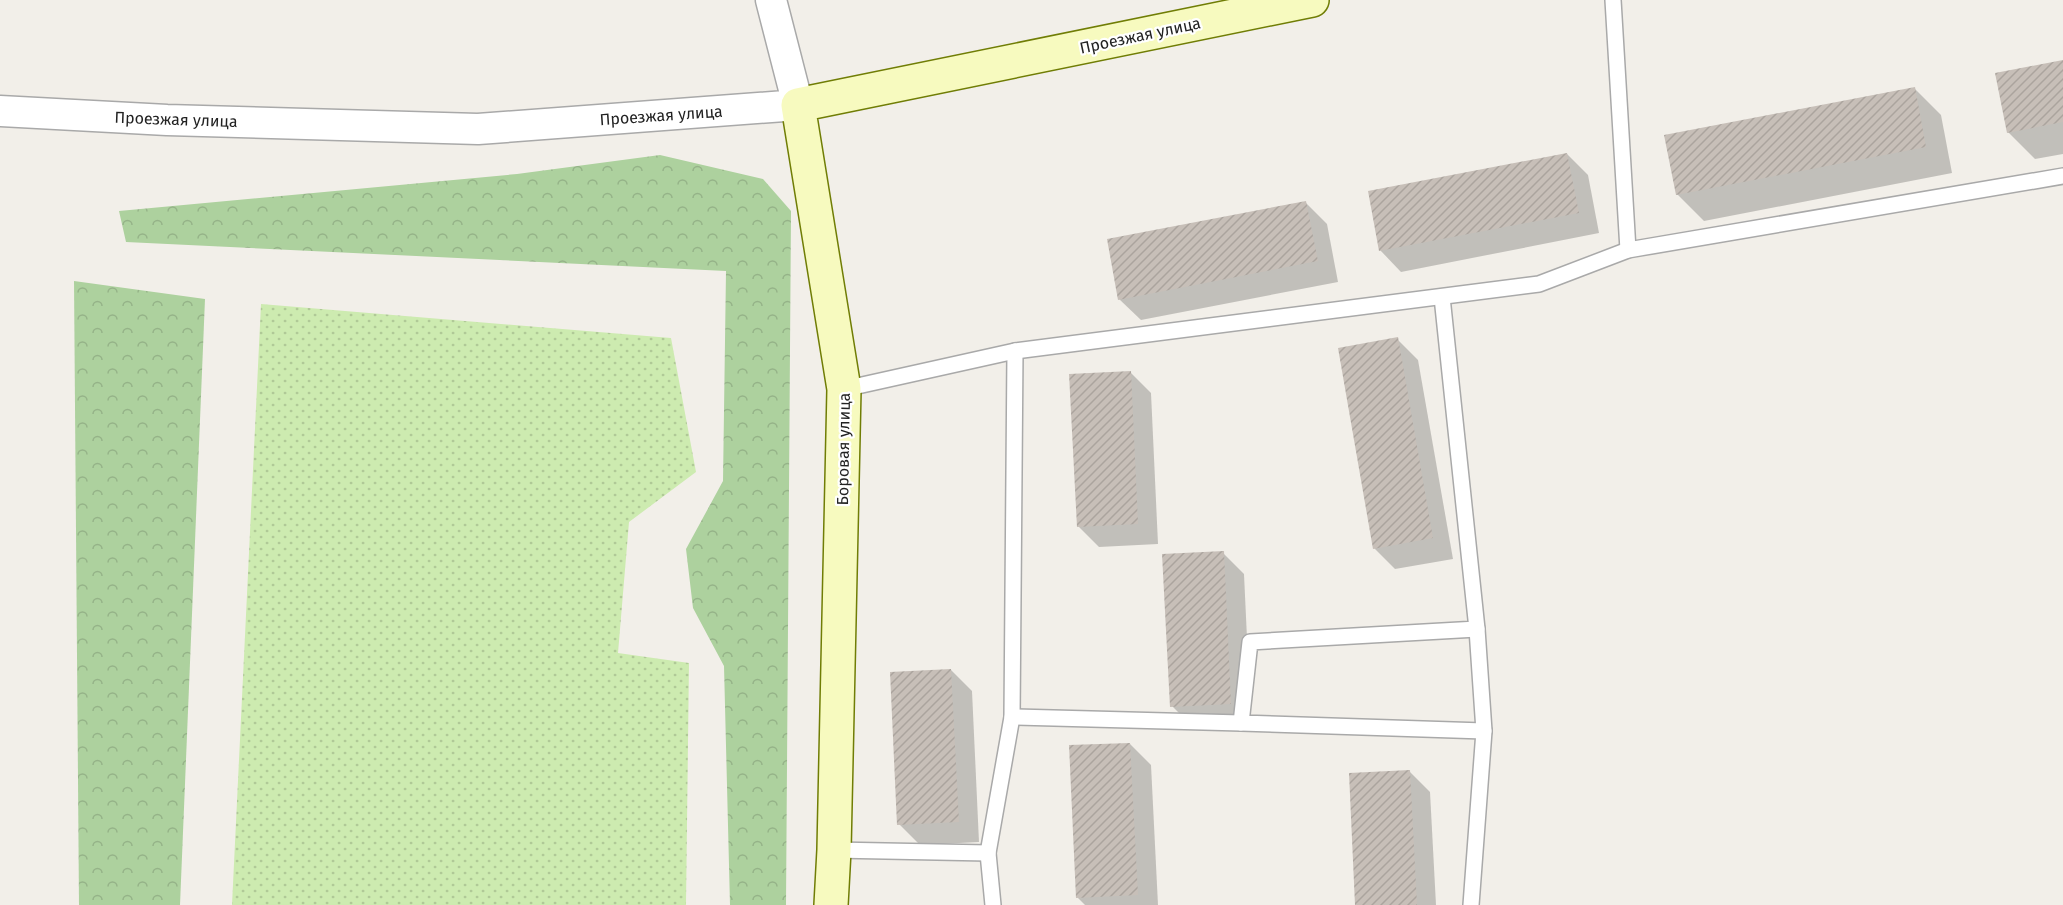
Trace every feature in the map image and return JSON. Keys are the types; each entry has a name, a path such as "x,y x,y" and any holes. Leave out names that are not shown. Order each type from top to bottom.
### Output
{"street":[{"name":"Боровая улица","path":"771,0 798,105 844,389 831,905"},
{"name":"Проезжая улица","path":"0,111 167,120 478,129 798,105 1312,0"}],"lane":[{"path":"1613,0 1628,250"},
{"path":"844,389 1016,351 1539,284 1628,250 2063,176"},
{"path":"1442,297 1477,629 1484,731 1471,905"},
{"path":"993,905 988,853 1012,717 1016,351"},
{"path":"1241,723 1250,642 1477,629"},
{"path":"1012,717 1484,731"},
{"path":"834,850 988,853"}],"green space":[{"path":"660,155 763,179 791,211 786,905 730,905 724,666 693,608 686,549 723,481 726,271 126,242 119,211 517,174"},
{"path":"74,281 205,299 180,905 79,905"},
{"path":"261,304 671,338 696,472 629,522 618,653 689,663 686,905 232,905"}],"building":[{"path":"2063,60 2063,122 2007,133 1995,73"},
{"path":"1915,87 1926,147 1676,195 1664,135"},
{"path":"1567,153 1579,213 1379,251 1368,191"},
{"path":"1306,201 1318,261 1118,300 1107,239"},
{"path":"1398,337 1433,538 1373,549 1338,348"},
{"path":"1131,371 1138,524 1077,527 1069,374"},
{"path":"1224,551 1231,704 1170,707 1162,554"},
{"path":"951,669 959,822 897,825 890,672"},
{"path":"1130,743 1138,895 1076,898 1069,745"},
{"path":"1410,770 1417,905 1355,905 1349,773"}]}
